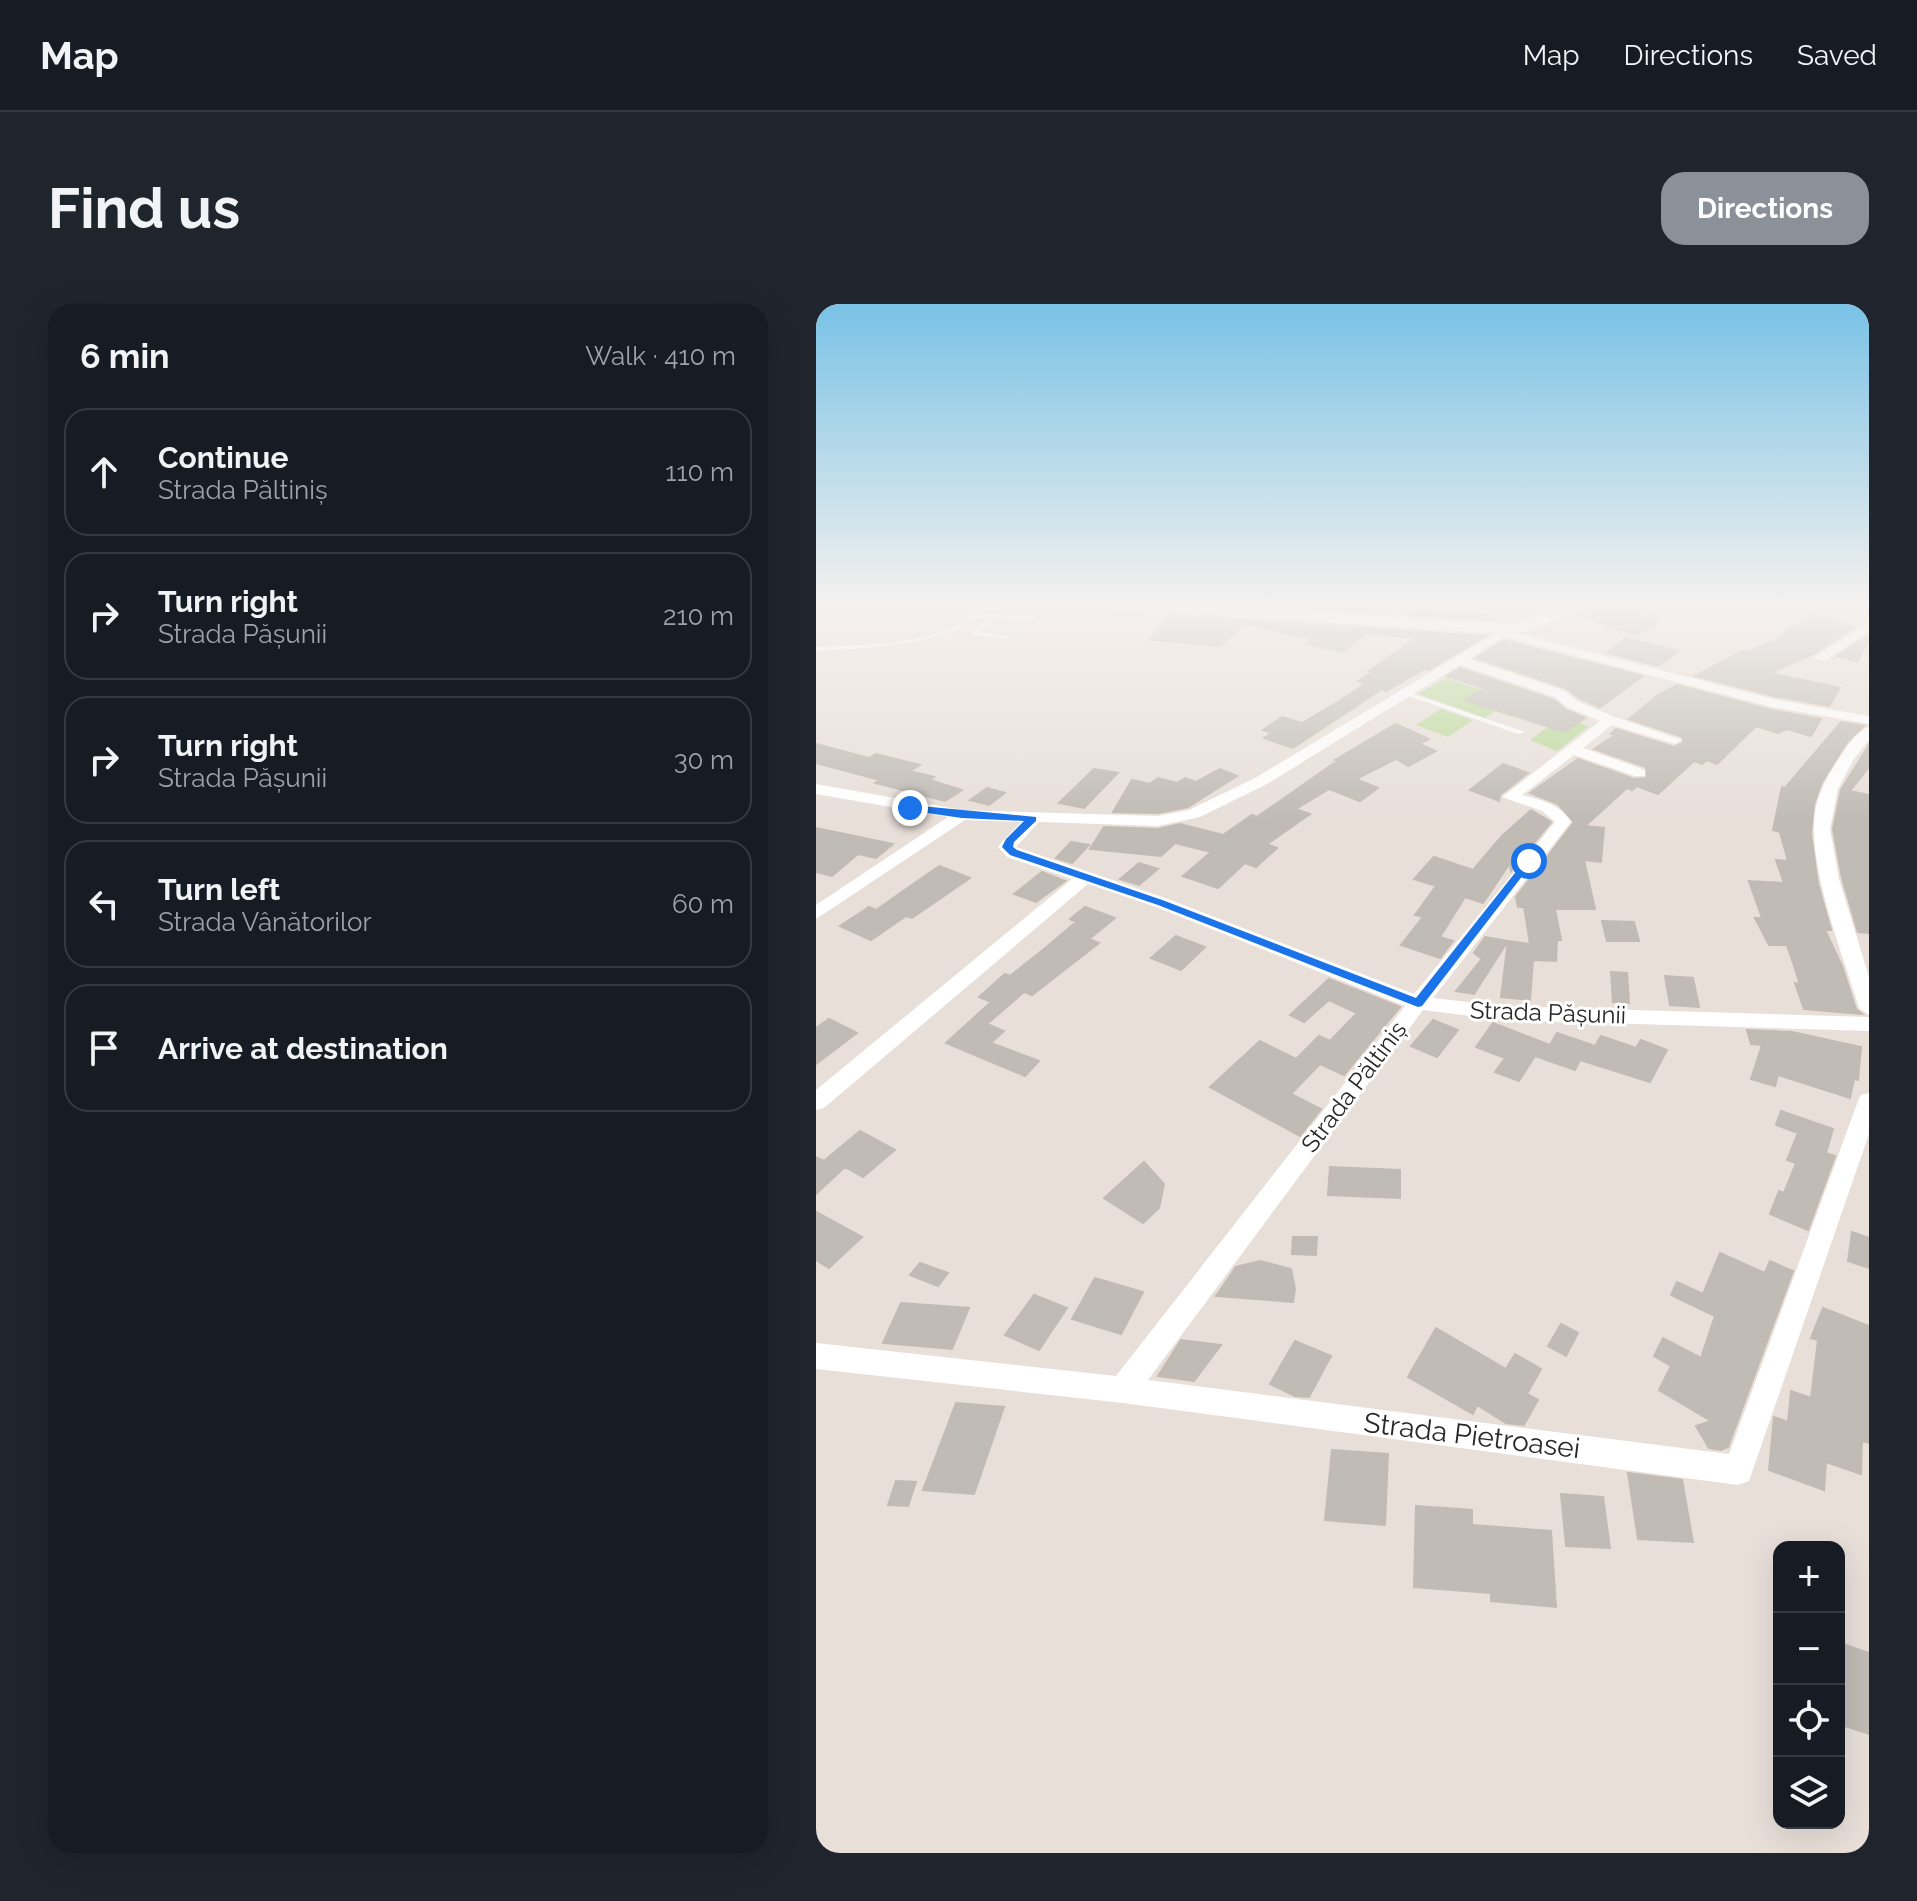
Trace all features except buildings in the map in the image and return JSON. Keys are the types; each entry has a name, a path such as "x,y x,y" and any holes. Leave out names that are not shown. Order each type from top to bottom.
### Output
{"street":[{"path":"816,789 962,815 1158,821 1194,814 1261,781 1434,675"},
{"path":"1504,675 1560,694 1572,704 1610,720 1675,740"},
{"path":"1669,675 1772,703 1869,720"},
{"name":"Strada Păltiniș","path":"1123,1390 1418,1003 1563,822 1560,815 1552,810 1510,797 1610,720"},
{"path":"1869,731 1836,774 1823,811 1821,843 1869,1008"},
{"path":"1572,749 1640,773"},
{"path":"816,913 962,815"},
{"name":"Strada Pășunii","path":"1033,819 1007,847 1013,853 1162,903 1418,1003 1456,1010 1502,1013 1869,1024"},
{"path":"816,1102 1084,878"},
{"name":"Strada Pietroasei","path":"816,1356 1123,1390 1738,1470 1869,1101"}],"lane":[{"path":"1405,693 1521,732"}],"green space":[{"path":"1446,678 1530,706 1513,717 1495,711 1485,718 1418,694"},
{"path":"1441,709 1473,720 1448,737 1416,725"},
{"path":"1562,717 1589,726 1557,751 1530,740"}],"route":[{"path":"910,808 1033,819 1010,841 1007,847 1013,853 1162,903 1418,1003 1529,861"}]}
